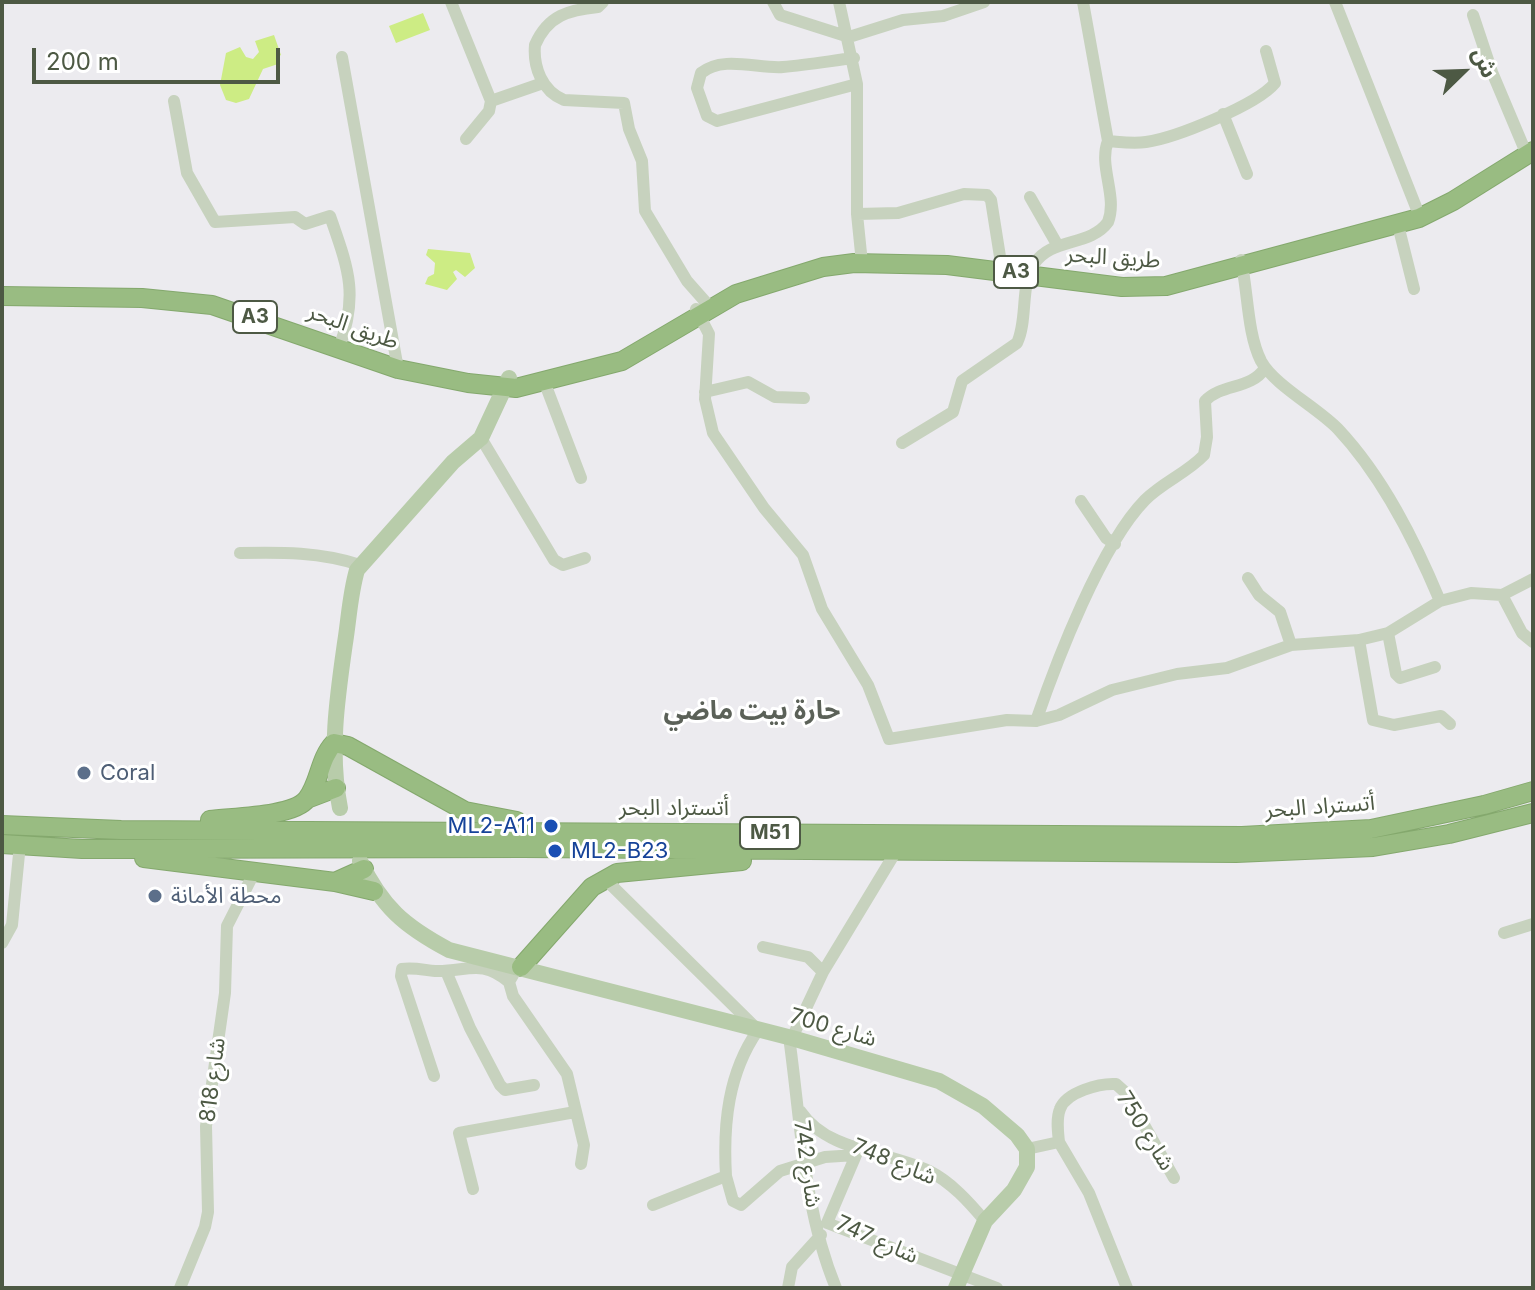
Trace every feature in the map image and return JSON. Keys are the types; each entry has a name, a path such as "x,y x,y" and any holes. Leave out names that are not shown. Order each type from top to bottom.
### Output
{"highway":[{"name":"طريق البحر","path":"1242,264 1416,207 1529,149"},
{"name":"طريق البحر","path":"862,259 1149,278 1242,264 1398,225 1453,201 1529,149"},
{"name":"طريق البحر","path":"508,387 619,354 777,272 862,259 932,256 1001,263 1030,271"},
{"name":"طريق البحر","path":"2,296 142,298 212,305 398,369 468,383 508,387 622,361 703,308"},
{"path":"307,799 322,758 334,743 348,746 465,811 571,832"},
{"path":"156,829 286,811 336,788"},
{"name":"أتستراد البحر","path":"2,825 571,832 1311,833 1413,821 1533,791"},
{"name":"أتستراد البحر","path":"11,844 82,849 1294,852 1389,844 1533,813"},
{"path":"82,849 335,882 374,891"},
{"path":"515,975 592,887 617,873 733,862 777,852"},
{"path":"335,882 362,865"}],"main road":[{"path":"340,808 334,743 351,592 360,565 453,462 481,438 508,387"},
{"path":"362,865 374,891"},
{"name":"شارع 700","path":"374,891 415,932 449,950 515,975 791,1038 939,1081 1005,1122 1027,1149"},
{"path":"958,1280 985,1221 1014,1190 1027,1167 1027,1149"}],"street":[{"path":"451,2 491,101 482,121 466,139"},
{"path":"603,2 598,7 562,12 537,40 535,55 543,83 554,96 564,100 624,103 629,129 642,161 645,211 703,308 709,334 705,392 713,433 764,508 803,555 822,609 868,685 887,737 1007,720 1036,721 1059,715 1112,690 1177,674 1227,668 1291,645 1359,640 1388,633 1440,601 1471,593 1502,595 1533,579"},
{"path":"773,2 780,15 849,37 903,20 943,16 984,2"},
{"path":"839,2 854,58 857,84 857,214 862,259"},
{"path":"902,443 953,412 962,381 1017,343 1030,271 1044,252 1096,234 1108,222 1110,193 1105,155 1108,141 1083,2"},
{"path":"1335,2 1416,207"},
{"path":"1473,15 1492,72 1529,149"},
{"path":"1108,141 1147,142 1223,114 1274,86 1266,51"},
{"path":"342,57 398,369"},
{"path":"854,58 780,68 738,64 718,67 701,73 697,88 707,116 717,121 857,84"},
{"path":"491,101 543,83"},
{"path":"174,101 187,173 215,222 295,217 305,224 330,216 352,281 345,330 339,348"},
{"path":"1223,114 1247,174"},
{"path":"857,214 898,213 964,194 987,195 991,200 1001,263"},
{"path":"1030,197 1058,246"},
{"path":"1398,225 1414,289"},
{"path":"1242,264 1248,288 1251,328 1265,368 1324,415 1365,460 1440,601"},
{"path":"1036,721 1095,578 1115,544 1145,500 1204,455 1207,437 1205,401 1211,395 1256,380 1265,368"},
{"path":"544,381 581,478"},
{"path":"705,392 748,382 775,397 804,398"},
{"path":"481,438 554,560 563,565 585,558"},
{"path":"1081,501 1106,538 1115,544"},
{"path":"240,553 281,550 339,558 360,565"},
{"path":"1248,578 1259,595 1280,612 1291,645"},
{"path":"1502,595 1522,633 1533,642"},
{"path":"1388,633 1400,678 1414,677 1435,667"},
{"path":"1359,640 1373,720 1394,725 1441,716 1450,724"},
{"path":"2,943 12,925 11,844"},
{"path":"791,1038 823,972 895,853"},
{"name":"شارع 818","path":"180,1288 208,1212 206,1126 225,993 227,926 254,873"},
{"path":"605,879 758,1030 741,1057 730,1091 726,1176 733,1201 741,1205 780,1171 825,1157 858,1152"},
{"path":"1504,933 1533,924"},
{"path":"763,947 808,957 823,972"},
{"path":"434,1076 401,973 406,968 446,971 476,966 515,975 527,1018 567,1074 584,1145 581,1164"},
{"path":"446,971 470,1028 500,1085 505,1090 534,1085"},
{"name":"شارع 742","path":"791,1038 802,1165 819,1238 836,1288"},
{"name":"شارع 750","path":"1059,1142 1059,1111 1067,1100 1098,1086 1116,1084 1126,1093 1174,1178"},
{"name":"شارع 748","path":"799,1109 819,1131 858,1152 933,1173 960,1194 985,1221"},
{"path":"473,1189 459,1133 575,1112"},
{"path":"1027,1149 1059,1142 1089,1193 1127,1288"},
{"name":"شارع 747","path":"858,1152 827,1223 958,1280 997,1288"},
{"path":"653,1205 726,1176"},
{"path":"788,1288 794,1264 819,1238 827,1223"}],"shaded area":[{"path":"423,13 430,30 396,43 389,26"},
{"path":"274,35 281,55 276,58 278,64 263,69 249,99 236,103 226,100 220,85 226,53 240,47 246,57 253,59 259,52 255,41"},
{"path":"428,249 470,253 475,268 465,277 456,270 453,272 457,279 447,290 425,284 428,277 434,274 435,263 426,255"}],"place":[{"name":"Coral","path":"84,773"},
{"name":"ML2-A11","path":"551,826"},
{"name":"ML2-B23","path":"555,851"},
{"name":"محطة الأمانة","path":"155,896"}],"district":[{"name":"حارة بيت ماضي","path":"752,711"}]}
